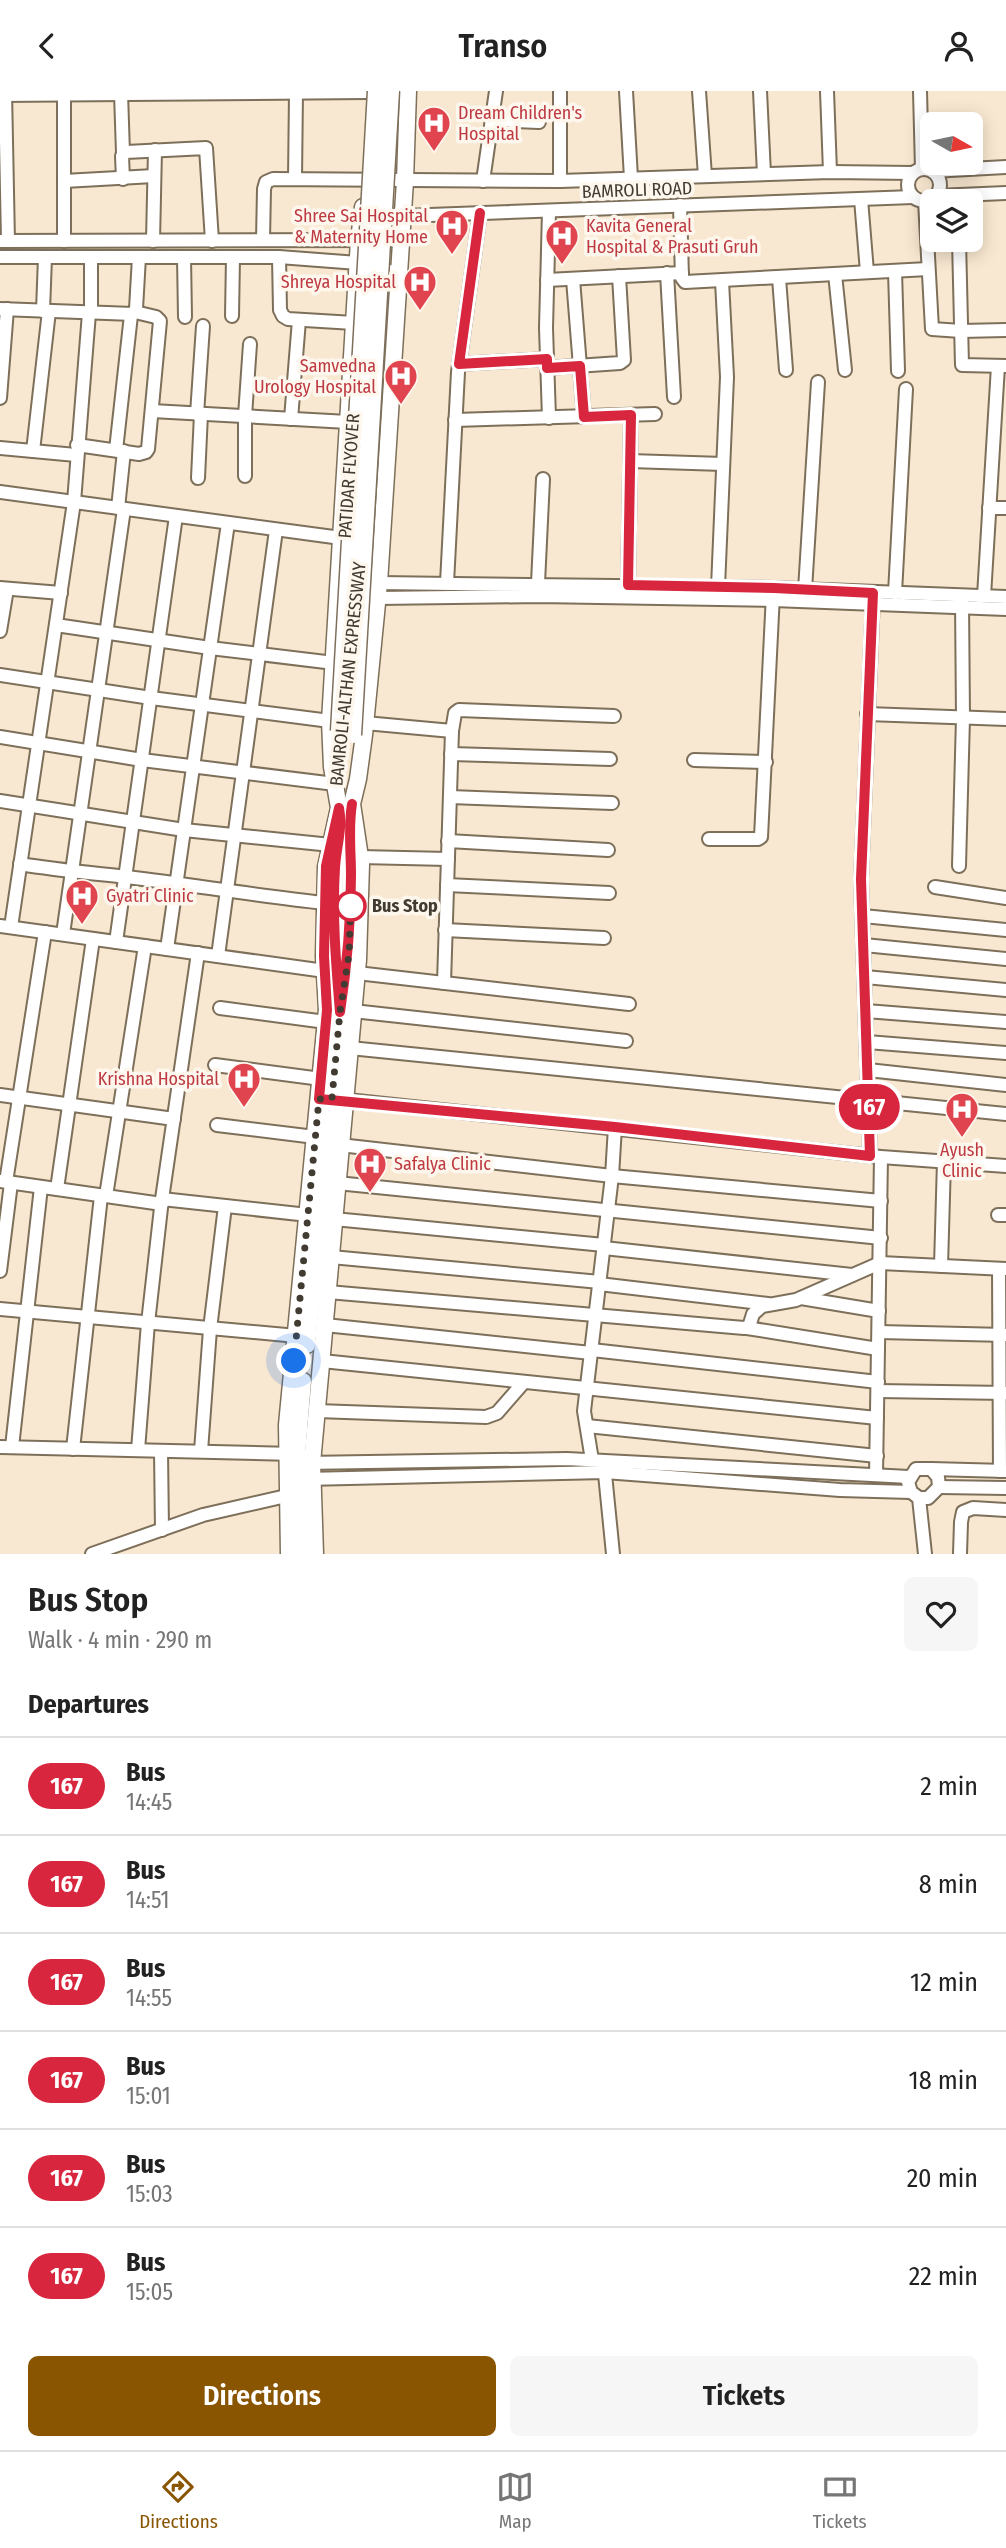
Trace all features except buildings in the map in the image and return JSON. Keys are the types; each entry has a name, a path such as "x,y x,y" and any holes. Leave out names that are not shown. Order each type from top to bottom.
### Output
{"main road":[{"name":"BAMROLI-ALTHAN EXPRESSWAY","path":"341,729 334,663 359,240 366,179 368,91"},
{"name":"PATIDAR FLYOVER","path":"358,779 341,729 376,91"},
{"name":"PATIDAR FLYOVER","path":"345,806 334,775 341,729 391,91"},
{"name":"BAMROLI-ALTHAN EXPRESSWAY","path":"302,1554 298,1426 332,1099 347,1011 357,974 360,857 345,806 358,779 379,591 403,216 408,91"},
{"path":"289,1554 299,1473 286,1425 316,1137 332,1099 321,1079 326,1022 326,866 345,806"},
{"path":"345,806 349,820 351,874 347,1011"},
{"name":"BAMROLI-ALTHAN EXPRESSWAY","path":"315,1554 299,1473 317,1411 340,1145 332,1099 349,1048 347,1011"}],"street":[{"path":"368,91 4,94 4,241 401,240"},
{"path":"483,181 496,91"},
{"path":"560,91 560,181"},
{"path":"626,91 631,179"},
{"path":"699,91 705,176"},
{"path":"760,91 764,174"},
{"path":"827,91 830,172"},
{"path":"920,91 921,112"},
{"path":"64,92 64,241"},
{"path":"294,92 295,179"},
{"path":"123,93 123,179"},
{"path":"492,120 539,122"},
{"path":"123,153 206,148 212,241"},
{"path":"153,241 155,150"},
{"name":"BAMROLI ROAD","path":"984,168 1006,167"},
{"name":"BAMROLI ROAD","path":"263,240 264,189 266,182 273,179 560,181 920,171"},
{"path":"920,173 908,187 920,195"},
{"path":"928,175 940,183 934,189"},
{"path":"64,181 154,176"},
{"name":"BAMROLI ROAD","path":"983,195 1006,193"},
{"name":"BAMROLI ROAD","path":"362,215 403,216 920,198"},
{"path":"861,199 867,272"},
{"path":"680,205 682,280 685,282 928,268"},
{"path":"549,211 549,418"},
{"path":"447,583 459,364 480,213"},
{"path":"927,252 932,328 961,331 1006,330"},
{"path":"959,252 962,365 1002,366 984,596"},
{"path":"0,257 279,257 358,263 398,273"},
{"path":"33,451 46,311 45,257"},
{"path":"91,257 90,313 74,502 20,864 5,926 325,971"},
{"path":"63,934 107,632 121,509 120,450 139,257"},
{"path":"184,257 185,317"},
{"path":"232,316 233,257"},
{"path":"279,257 281,313 285,318 354,323"},
{"path":"895,271 898,371"},
{"path":"547,280 682,273"},
{"path":"667,274 674,397"},
{"path":"835,274 845,370"},
{"path":"459,364 547,363 580,366 624,361 619,276"},
{"path":"779,278 786,370"},
{"path":"573,279 584,417"},
{"path":"718,587 727,370 722,281"},
{"path":"0,398 4,309 133,314 159,319 146,452 139,454 120,450 33,451 0,448"},
{"path":"291,419 299,320"},
{"path":"198,478 203,326"},
{"path":"245,476 244,416 250,344"},
{"path":"805,590 818,382"},
{"path":"895,593 906,389"},
{"path":"152,411 348,422"},
{"path":"455,421 655,414"},
{"path":"628,585 631,415"},
{"path":"630,461 723,464"},
{"path":"538,583 543,479"},
{"path":"0,492 341,538"},
{"path":"989,508 1006,508"},
{"path":"116,942 176,516"},
{"path":"167,949 228,523"},
{"path":"218,956 276,530"},
{"path":"379,591 447,583 718,587 774,594 805,590 873,599 895,593 1006,609"},
{"path":"0,631 3,588 61,593"},
{"path":"379,591 539,596 774,594 962,602 984,596 1006,597"},
{"path":"709,839 761,837 774,594"},
{"path":"873,599 861,879 869,1100 881,1201 876,1475"},
{"path":"959,866 963,717 962,602"},
{"path":"56,625 334,663"},
{"path":"0,675 251,711 341,729"},
{"path":"444,983 453,716 459,710 614,716"},
{"path":"867,714 1006,719"},
{"path":"365,723 452,731"},
{"path":"0,737 142,760 243,772 334,775"},
{"path":"451,754 610,758"},
{"path":"694,760 766,762"},
{"path":"450,797 612,803"},
{"path":"0,801 184,830 331,845"},
{"path":"448,841 608,850"},
{"path":"360,857 448,859"},
{"path":"20,864 72,873 125,877 325,903"},
{"path":"447,885 609,893"},
{"path":"935,887 1006,898"},
{"path":"863,916 1006,930"},
{"path":"445,930 604,938"},
{"path":"0,1271 6,1182 45,932"},
{"path":"57,1189 93,939"},
{"path":"864,945 1006,959"},
{"path":"73,1449 103,1196 145,946"},
{"path":"138,1450 148,1323 162,1202 198,953"},
{"path":"357,974 629,1004"},
{"path":"865,977 1006,990"},
{"path":"220,1008 326,1022"},
{"path":"347,1011 626,1041"},
{"path":"866,1011 1006,1022"},
{"path":"867,1042 1006,1053"},
{"path":"349,1048 1006,1114"},
{"path":"215,1065 321,1079"},
{"path":"868,1070 1006,1085"},
{"path":"0,1095 174,1119"},
{"path":"332,1099 876,1156 1006,1166"},
{"path":"217,1125 316,1137"},
{"path":"613,1554 600,1464 584,1411 612,1176 615,1127"},
{"path":"340,1145 612,1176 881,1201"},
{"path":"940,1266 944,1161"},
{"path":"6,1182 103,1196 308,1215"},
{"path":"337,1183 881,1238"},
{"path":"41,1187 27,1312 6,1447 201,1451 299,1473 600,1464 909,1477"},
{"path":"201,1451 225,1206"},
{"path":"334,1219 604,1246 852,1275"},
{"path":"331,1257 599,1283 768,1304"},
{"path":"747,1328 757,1309 768,1304 801,1298 880,1263 1003,1269 1003,1471 916,1469 909,1477"},
{"path":"328,1292 747,1328 878,1349"},
{"path":"801,1298 879,1311"},
{"path":"0,1310 297,1336"},
{"path":"325,1325 591,1351 878,1387 1002,1393"},
{"path":"879,1332 1002,1335"},
{"path":"321,1361 877,1418"},
{"path":"317,1411 486,1416 502,1409 524,1382"},
{"path":"587,1426 877,1456"},
{"path":"161,1451 162,1530"},
{"path":"600,1464 929,1498 939,1487 938,1477 931,1469"},
{"path":"92,1554 203,1515 299,1473"},
{"path":"909,1477 915,1495 925,1554"},
{"path":"939,1487 1006,1489"},
{"path":"960,1554 963,1512 973,1508 1006,1510"}],"bus line":[{"name":"167","path":"352,804 349,820 349,954 340,1012 334,952 335,867 342,824 339,808 326,866 324,956 327,1010 319,1099 332,1098 615,1127 870,1156 861,879 873,593 628,585 631,415 584,417 580,366 547,368 547,359 459,364 480,213"}],"place":[{"name":"Dream Children's Hospital","path":"434,153"},
{"name":"Shree Sai Hospital & Maternity Home","path":"452,256"},
{"name":"Kavita General Hospital & Prasuti Gruh","path":"562,266"},
{"name":"Shreya Hospital","path":"420,312"},
{"name":"Samvedna Urology Hospital","path":"401,406"},
{"name":"Bus Stop","path":"351,906"},
{"name":"Gyatri Clinic","path":"82,926"},
{"name":"Krishna Hospital","path":"244,1109"},
{"name":"Ayush Clinic","path":"962,1139"},
{"name":"Safalya Clinic","path":"370,1194"}],"route":[{"path":"294,1361 319,1099 332,1098 340,1012 349,954 351,901 351,906"}]}
